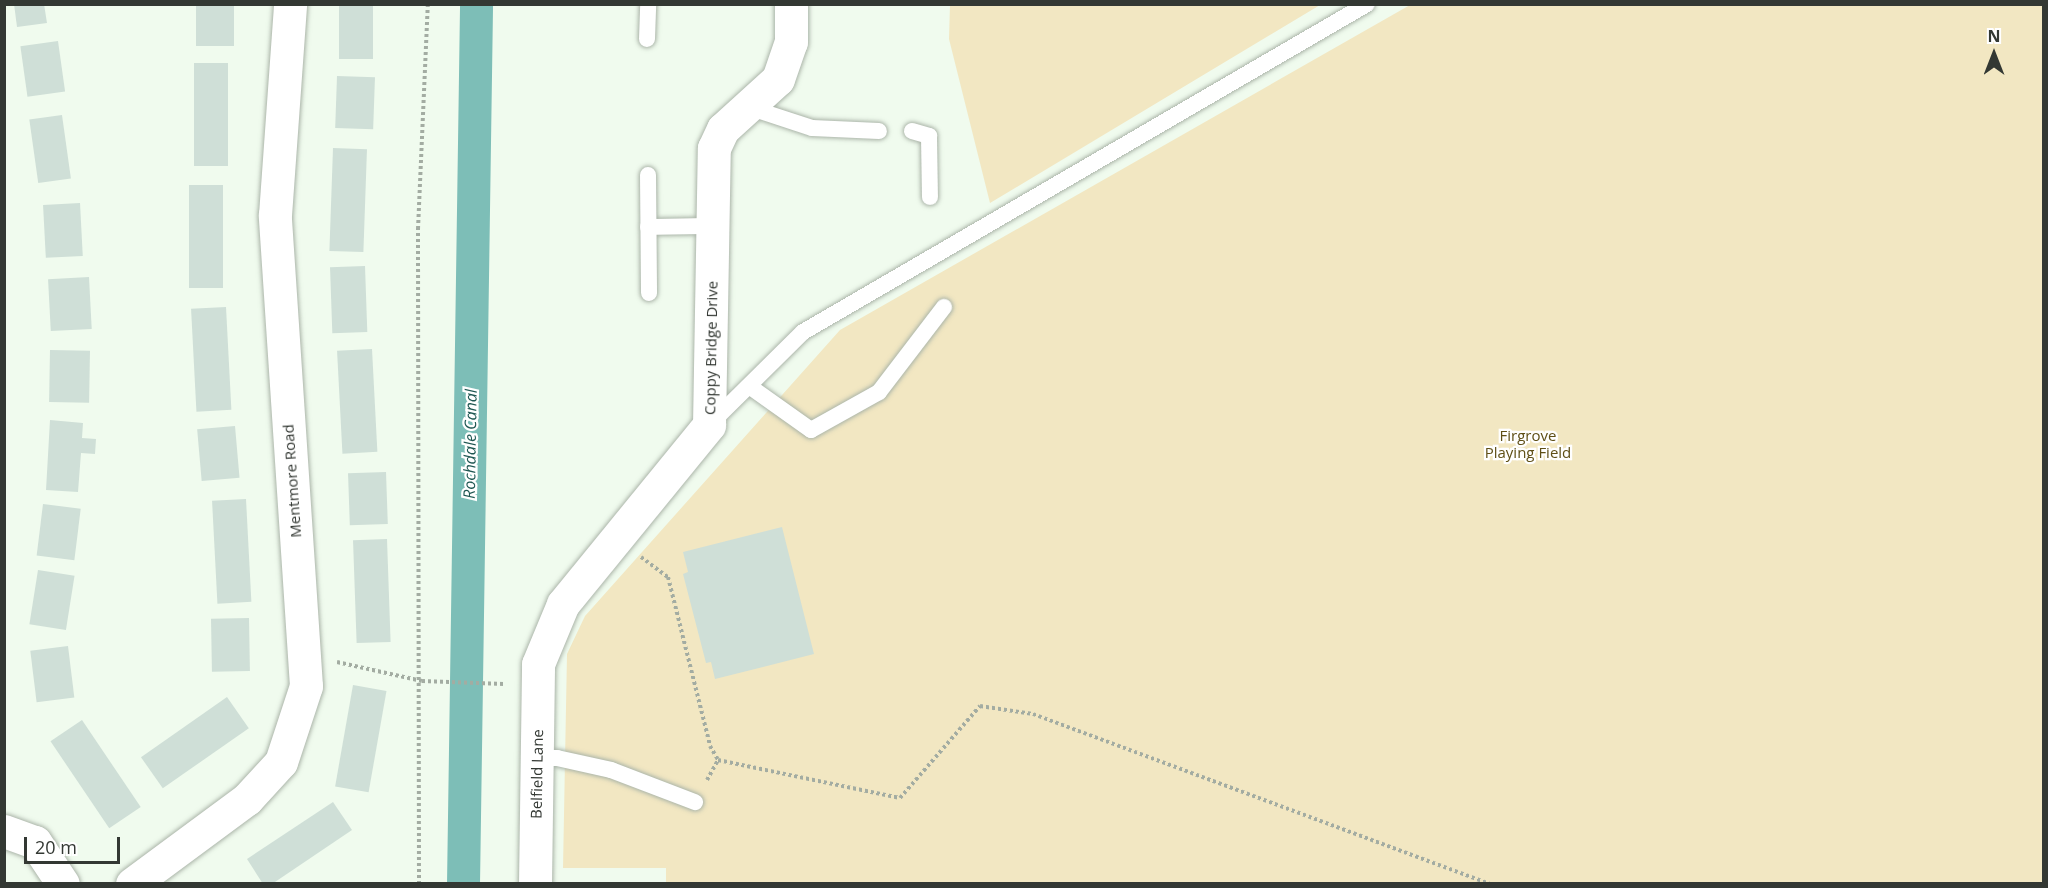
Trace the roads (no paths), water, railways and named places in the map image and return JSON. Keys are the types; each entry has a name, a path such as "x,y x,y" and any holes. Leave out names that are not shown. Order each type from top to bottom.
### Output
{"street":[{"name":"Mentmore Road","path":"132,884 247,799 281,762 306,686 275,215 290,4"},
{"name":"Coppy Bridge Drive","path":"538,664 562,604 709,425 714,148 723,129 778,79 786,64 791,4"},
{"name":"Belfield Lane","path":"535,884 538,664"},
{"path":"4,831 35,842 63,884"}],"lane":[{"path":"647,39 648,4"},
{"path":"709,425 803,332 1367,4"},
{"path":"748,107 812,128 879,131"},
{"path":"912,131 929,136 930,197"},
{"path":"648,175 649,293"},
{"path":"648,227 713,226"},
{"path":"749,386 811,430 879,392 944,307"},
{"path":"537,758 557,758 611,770 696,802"}],"waterway":[{"name":"Rochdale Canal","path":"463,884 476,4"}],"park label":[{"name":"Firgrove Playing Field","path":"1528,444"}]}
